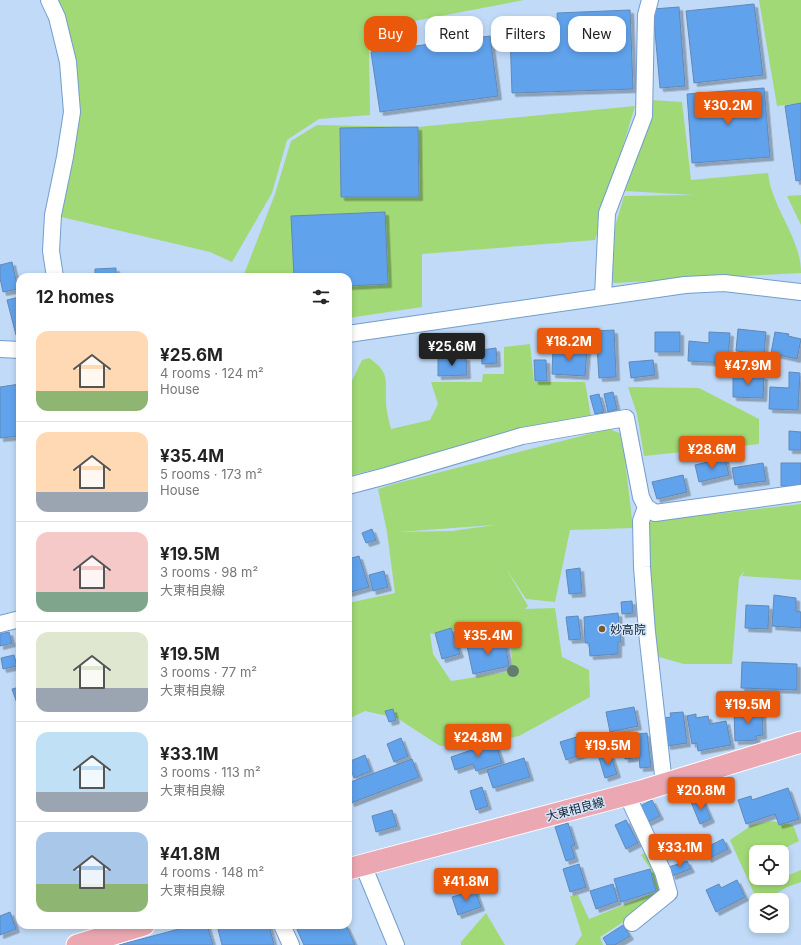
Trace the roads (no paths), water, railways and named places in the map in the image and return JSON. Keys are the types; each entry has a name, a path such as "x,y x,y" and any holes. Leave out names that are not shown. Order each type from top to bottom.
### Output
{"main road":[{"name":"大東相良線","path":"355,867 627,795 801,742"},
{"path":"85,944 132,929"}],"street":[{"path":"49,0 57,17 68,62 72,112 65,157 53,214 51,251 54,273"},
{"path":"603,296 607,213 644,116 646,15 650,0"},
{"path":"352,333 686,285 724,283 801,292"},
{"path":"0,349 16,350"},
{"path":"352,485 522,436 626,418 641,497 646,507 655,513 801,493"},
{"path":"646,507 641,521 646,632 664,784"},
{"path":"0,624 16,620"},
{"path":"627,795 663,872 669,893 632,924"},
{"path":"355,867 396,945"},
{"path":"284,929 291,945"}],"place":[{"name":"妙高院","path":"602,629"}]}
